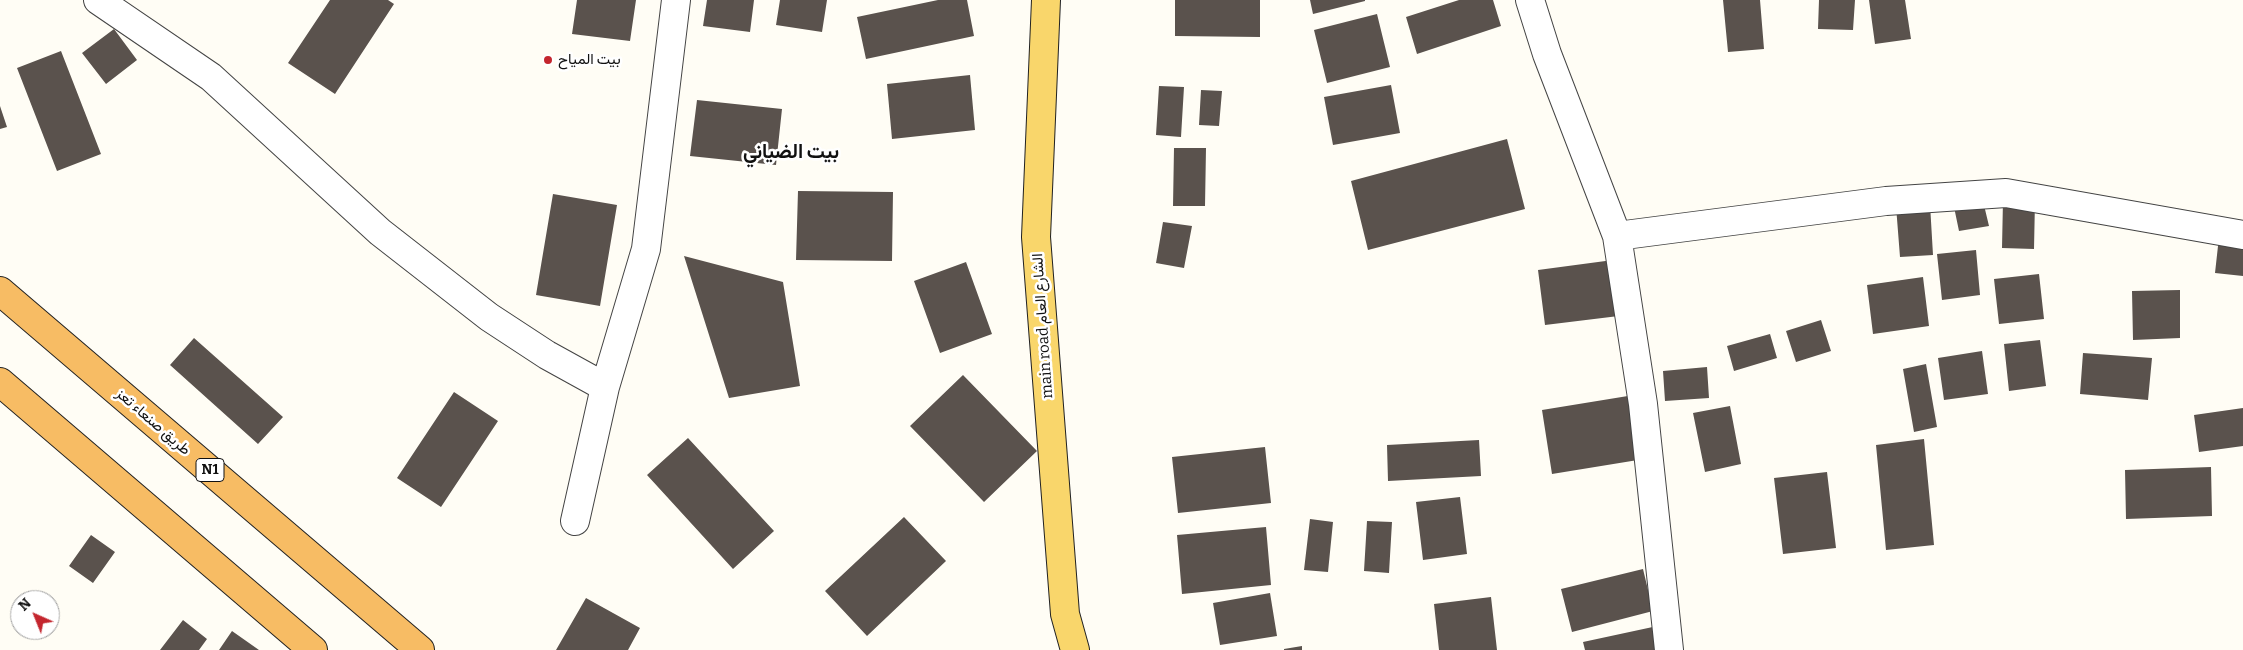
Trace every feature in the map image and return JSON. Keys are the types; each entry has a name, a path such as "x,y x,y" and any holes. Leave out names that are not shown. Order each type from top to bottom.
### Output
{"highway":[{"name":"طريق صنعاء تعز","path":"0,291 420,650"},
{"path":"0,382 313,650"}],"main road":[{"name":"main road الشارع العام","path":"1046,0 1036,236 1064,614 1075,650"}],"street":[{"path":"98,0 211,77 380,232 489,317 546,356 605,387"},
{"path":"575,521 605,387 646,250 676,0"},
{"path":"1530,0 1547,54 1617,236 1643,404 1669,650"},
{"path":"1617,236 1886,201 2006,193 2243,235"}],"building":[{"path":"330,0 388,0 394,4 335,94 288,63"},
{"path":"577,0 636,0 630,41 572,34"},
{"path":"707,0 754,0 750,32 703,26"},
{"path":"780,0 827,0 822,32 776,25"},
{"path":"938,0 967,0 974,36 866,59 857,17"},
{"path":"1175,0 1260,0 1260,37 1175,36"},
{"path":"1310,0 1365,0 1365,1 1313,14"},
{"path":"1459,0 1493,0 1501,26 1417,54 1406,17"},
{"path":"1723,0 1760,0 1764,49 1728,52"},
{"path":"1819,0 1855,0 1853,30 1818,29"},
{"path":"1869,0 1905,0 1911,39 1875,44"},
{"path":"1377,14 1390,67 1327,83 1314,30"},
{"path":"114,29 137,60 106,84 82,53"},
{"path":"61,51 101,154 57,171 17,68"},
{"path":"970,75 975,130 892,139 887,84"},
{"path":"1391,85 1400,133 1333,145 1324,97"},
{"path":"1159,86 1184,87 1181,137 1156,135"},
{"path":"1201,90 1222,91 1219,126 1199,125"},
{"path":"697,100 782,109 776,165 690,156"},
{"path":"0,106 7,127 0,129"},
{"path":"1507,139 1525,209 1368,250 1351,181"},
{"path":"1174,148 1206,148 1205,206 1173,206"},
{"path":"798,191 893,192 892,261 796,260"},
{"path":"553,194 617,205 600,306 536,295"},
{"path":"2003,200 2035,200 2034,249 2002,248"},
{"path":"1983,201 1989,226 1959,231 1954,207"},
{"path":"1930,204 1933,255 1900,257 1896,206"},
{"path":"1163,222 1192,226 1184,268 1156,263"},
{"path":"2219,237 2243,239 2243,276 2215,273"},
{"path":"1976,250 1980,295 1942,300 1937,254"},
{"path":"684,256 783,282 800,386 729,398"},
{"path":"1628,258 1635,314 1545,325 1538,270"},
{"path":"966,262 992,334 940,353 914,281"},
{"path":"2039,274 2044,319 1999,324 1994,279"},
{"path":"1923,277 1929,326 1873,334 1867,285"},
{"path":"2180,290 2180,338 2133,340 2132,291"},
{"path":"1821,320 1831,351 1796,362 1786,331"},
{"path":"1770,334 1777,358 1734,371 1727,346"},
{"path":"194,338 283,417 258,444 170,365"},
{"path":"2040,340 2046,386 2009,391 2004,344"},
{"path":"1982,351 1988,394 1944,400 1938,358"},
{"path":"2083,353 2152,358 2148,400 2080,394"},
{"path":"1926,364 1937,427 1914,432 1903,369"},
{"path":"1707,367 1709,398 1665,401 1663,371"},
{"path":"963,375 1037,451 984,502 910,426"},
{"path":"454,392 498,421 441,507 397,478"},
{"path":"1634,395 1644,459 1552,474 1542,410"},
{"path":"1730,406 1741,464 1705,472 1693,413"},
{"path":"2243,408 2243,446 2199,452 2194,415"},
{"path":"688,438 774,531 733,569 647,475"},
{"path":"1924,439 1934,545 1886,550 1876,445"},
{"path":"1479,440 1481,476 1388,481 1387,445"},
{"path":"1265,447 1271,503 1178,513 1172,457"},
{"path":"2211,467 2212,516 2126,519 2125,470"},
{"path":"1827,472 1836,548 1783,554 1774,478"},
{"path":"1460,497 1467,554 1423,560 1416,502"},
{"path":"904,517 946,561 867,636 825,591"},
{"path":"1310,519 1333,522 1328,572 1304,570"},
{"path":"1367,521 1392,522 1389,573 1364,571"},
{"path":"1266,527 1271,585 1182,594 1177,535"},
{"path":"91,535 115,552 93,583 69,566"},
{"path":"1643,569 1653,611 1572,632 1561,589"},
{"path":"1270,593 1277,636 1220,645 1213,603"},
{"path":"1491,597 1497,650 1439,650 1434,604"},
{"path":"586,598 640,628 628,650 556,650"},
{"path":"183,620 207,639 199,650 160,650"},
{"path":"1662,625 1667,650 1585,650 1583,642"},
{"path":"232,631 259,650 219,650"},
{"path":"1302,646 1302,650 1284,650 1284,649"}],"place":[{"name":"بيت المياح","path":"548,60"}],"district":[{"name":"بيت الضياني","path":"791,152"}]}
